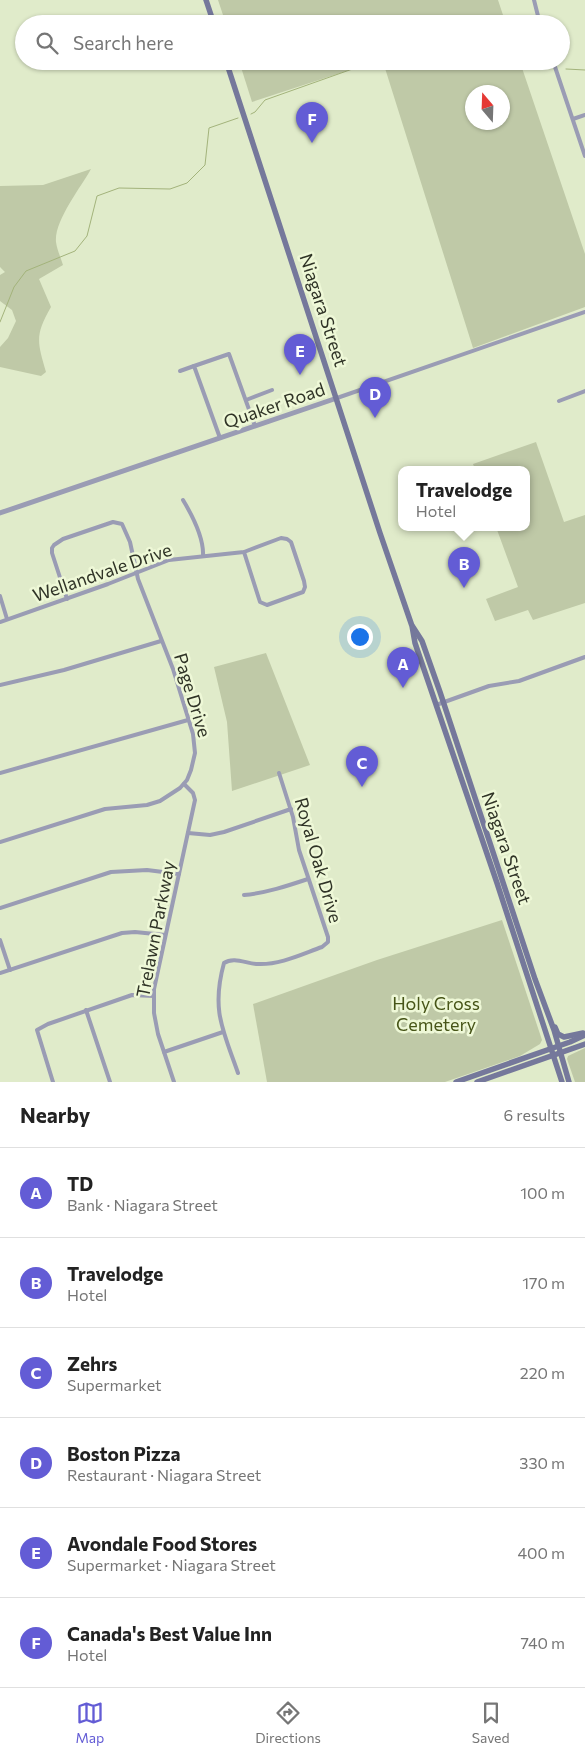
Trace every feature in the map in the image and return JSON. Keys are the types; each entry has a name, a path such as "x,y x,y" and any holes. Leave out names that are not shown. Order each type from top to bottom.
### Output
{"main road":[{"path":"206,0 211,15"},
{"name":"Niagara Street","path":"229,70 412,626 415,643 497,883 562,1082"},
{"name":"Niagara Street","path":"412,626 422,641 569,1082"},
{"path":"546,1009 557,1032 561,1036 567,1038 585,1034"},
{"path":"558,1050 585,1034"},
{"path":"456,1082 558,1050 585,1044"},
{"path":"477,1082 552,1052"}],"street":[{"path":"534,0 538,15"},
{"path":"556,70 585,156"},
{"path":"573,119 585,115"},
{"name":"Quaker Road","path":"0,513 585,312"},
{"path":"180,371 229,354 255,426"},
{"path":"194,366 220,438"},
{"path":"246,400 272,390"},
{"path":"559,402 585,391"},
{"path":"183,500 193,517 203,556"},
{"name":"Page Drive","path":"67,599 52,553 54,545 64,539 113,522 120,523 128,535 136,572 173,669 194,739 195,754 192,770 184,784"},
{"name":"Wellandvale Drive","path":"0,622 108,584 169,560 244,552 281,538 291,542 304,581 305,588 303,592 268,605 260,602 244,552"},
{"path":"0,596 7,619"},
{"path":"0,686 64,670 161,641"},
{"path":"436,705 489,686 519,681 585,657"},
{"path":"0,773 188,720"},
{"name":"Royal Oak Drive","path":"238,1073 223,1032 218,1010 224,963 231,960 259,964 275,963 322,947 328,942 299,850 291,809 279,773"},
{"path":"0,842 105,809 156,803 170,796 184,784"},
{"name":"Trelawn Parkway","path":"174,1082 156,1023 154,996 165,935 195,797 192,791 184,784"},
{"path":"188,833 212,835 291,809"},
{"path":"0,908 111,872 147,870 179,874"},
{"path":"244,895 278,889 308,879"},
{"path":"0,974 122,933 135,932 165,935"},
{"path":"0,940 10,970"},
{"path":"53,1082 37,1030 86,1010 132,995 154,996"},
{"path":"86,1010 110,1082"},
{"path":"164,1052 223,1032"}],"green space":[{"path":"218,0 498,0 503,15 223,15"},
{"path":"242,70 350,70 252,102"},
{"path":"386,70 523,70 585,254 585,307 473,348"},
{"path":"91,169 59,224 56,242 63,265 39,279 51,307 42,325 39,338 46,372 41,376 0,367 0,347 8,338 16,321 12,310 0,301 0,275 5,272 0,267 0,186 43,185"},
{"path":"536,442 564,522 585,515 585,603 533,620 528,610 495,621 486,599 518,587 497,531 530,531 530,466 474,466 473,464"},
{"path":"266,653 310,765 232,791 227,722 214,667"},
{"name":"Holy Cross Cemetery","path":"502,920 542,1040 540,1044 520,1056 445,1082 267,1082 253,1004 377,960"},
{"path":"585,1048 585,1082 575,1082 567,1059 568,1056"}],"waterway":[{"path":"570,69 585,70"},
{"path":"251,114 265,100 350,70"},
{"path":"0,322 14,287 26,271 75,251 87,236 97,196 119,188 170,189 187,183 205,165 209,128 238,118"}],"place":[{"name":"Canada's Best Value Inn","path":"312,143"},
{"name":"Avondale Food Stores","path":"300,375"},
{"name":"Boston Pizza","path":"375,418"},
{"name":"Travelodge","path":"464,588"},
{"name":"TD","path":"403,688"},
{"name":"Zehrs","path":"362,787"}]}
